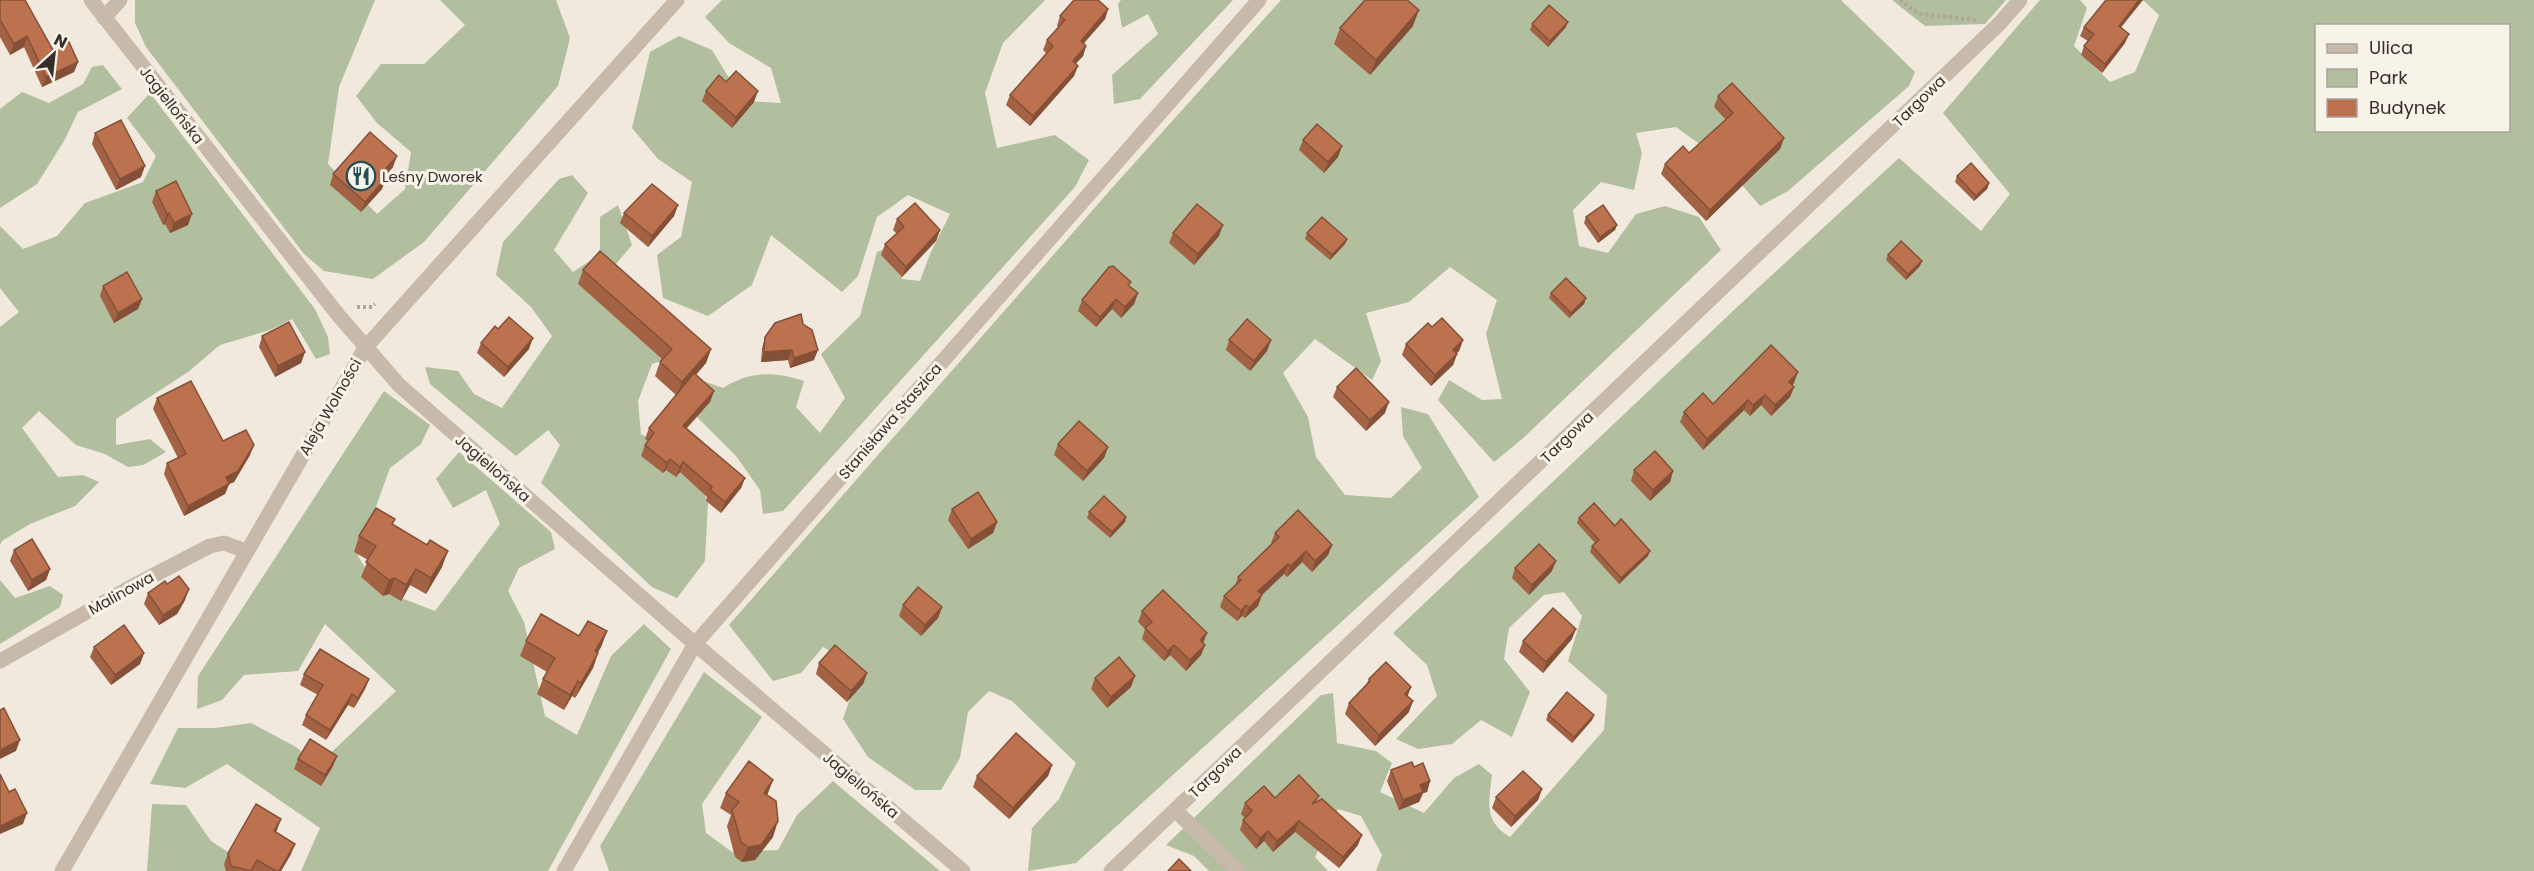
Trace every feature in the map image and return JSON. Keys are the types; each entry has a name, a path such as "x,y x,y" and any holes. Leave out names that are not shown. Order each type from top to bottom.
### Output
{"street":[{"name":"Jagiellońska","path":"91,0 365,348 399,385 695,644 963,871"},
{"path":"104,18 120,0"},
{"name":"Aleja Wolności","path":"62,871 365,348 676,0"},
{"name":"Stanisława Staszica","path":"564,871 695,644 1259,0"},
{"name":"Targowa","path":"1111,871 2000,23 2020,0"},
{"name":"Malinowa","path":"0,661 131,587 210,546 224,543 246,551"},
{"path":"1175,810 1238,871"}],"path":[{"path":"1900,0 1919,14 2000,23"}],"green space":[{"path":"135,0 375,0 339,87 328,164 377,214 405,189 411,152 377,123 356,96 381,64 424,64 465,25 440,0 556,0 570,38 558,86 424,242 373,279 324,271 304,254 146,47 135,23"},
{"path":"722,0 1045,0 1003,43 985,93 997,148 1055,135 1089,160 1075,187 783,511 763,514 760,490 736,456 690,410 700,380 723,388 743,378 762,374 782,375 804,381 796,407 820,433 845,398 821,354 860,316 877,252 897,244 902,279 920,281 930,254 950,214 908,195 877,217 858,276 842,292 771,235 752,285 708,316 663,298 657,255 681,237 692,182 658,159 632,128 650,52 679,36 712,50 743,101 781,103 771,68 729,43 705,17"},
{"path":"1121,0 1233,0 1140,99 1114,104 1112,75 1158,34 1148,14 1122,28 1118,4"},
{"path":"1281,0 1841,0 1915,72 1909,86 1788,191 1760,206 1720,159 1676,127 1636,133 1642,153 1634,190 1601,182 1573,210 1579,246 1608,253 1636,214 1665,206 1699,217 1721,250 1521,440 1494,462 1438,400 1449,380 1482,400 1502,399 1486,334 1497,300 1450,267 1409,302 1366,313 1381,361 1372,380 1315,339 1283,373 1308,417 1316,457 1345,495 1391,498 1422,468 1403,436 1401,407 1428,414 1479,497 1076,863 1028,871 1032,828 1059,799 1076,763 1012,701 989,691 968,712 960,758 941,790 915,790 868,757 843,719 860,669 823,647 801,673 773,681 729,625 1112,188"},
{"path":"1892,0 2006,0 1985,24 1925,26"},
{"path":"2040,0 2080,0 2087,8 2074,46 2110,82 2135,72 2159,15 2144,1 2133,0 2534,0 2534,871 1376,871 1382,855 1361,816 1338,809 1315,857 1328,871 1209,871 1194,856 1166,845 1321,695 1333,693 1337,743 1376,751 1392,763 1380,792 1424,813 1454,778 1479,764 1492,775 1489,802 1492,817 1501,831 1510,837 1604,730 1607,695 1568,661 1582,616 1564,592 1544,595 1509,628 1504,659 1530,692 1512,737 1481,720 1452,744 1418,749 1396,739 1437,696 1427,665 1393,633 1734,310 1899,158 1981,231 2010,194 1943,113"},
{"path":"103,65 122,89 78,112 64,141 37,184 0,208 0,109 22,92 49,103 83,84 92,67"},
{"path":"150,93 315,309 328,337 330,354 316,359 292,319 270,330 220,345 188,372 116,419 116,445 150,439 166,452 143,465 128,467 105,454 76,445 39,411 22,428 58,477 83,475 99,482 75,506 30,524 2,541 0,545 0,327 19,312 0,288 0,226 23,249 57,236 85,203 143,182 156,156 127,118"},
{"path":"572,175 588,193 554,250 573,272 600,254 600,217 618,205 632,245 610,271 672,357 652,364 638,401 641,434 700,467 700,482 708,503 705,561 677,598 652,587 541,483 560,445 548,430 516,456 430,384 425,367 458,371 474,394 502,408 552,336 531,307 496,275 503,242 559,179"},
{"path":"384,391 430,425 421,444 390,468 358,556 378,589 435,611 500,524 486,490 453,508 436,479 459,452 551,532 555,549 519,568 508,591 524,622 545,716 577,735 611,656 644,624 671,649 548,871 301,871 320,828 227,764 185,788 150,784 178,728 215,728 251,723 296,747 318,765 396,691 325,624 298,671 244,675 222,700 197,709 198,676"},
{"path":"0,580 15,598 50,586 63,595 60,607 0,644"},
{"path":"704,672 762,717 702,804 706,833 732,852 778,850 797,815 833,781 940,871 609,871 600,846"},
{"path":"152,804 186,805 211,841 257,871 147,871"}],"building":[{"path":"0,0 25,0 53,50 69,42 78,62 46,77 27,36 14,44 0,20"},
{"path":"1074,0 1098,0 1108,9 1081,41 1086,46 1073,61 1078,66 1033,116 1010,95 1053,46 1047,40 1065,20 1060,16"},
{"path":"1365,0 1407,0 1419,10 1376,60 1340,28"},
{"path":"2106,0 2139,0 2119,26 2129,34 2105,64 2084,46 2094,34 2084,27"},
{"path":"1549,5 1568,22 1550,41 1532,24"},
{"path":"736,71 758,91 736,117 706,91 719,75 726,82"},
{"path":"1732,83 1784,138 1710,210 1665,164 1683,146 1689,153 1733,113 1718,96"},
{"path":"121,120 145,166 120,179 95,133"},
{"path":"1317,124 1342,146 1328,162 1303,140"},
{"name":"Leśny Dworek","path":"370,132 397,156 381,174 386,178 365,202 333,174"},
{"path":"1971,163 1989,183 1976,196 1957,176"},
{"path":"176,181 192,214 174,223 156,191"},
{"path":"652,184 678,205 652,236 624,213"},
{"path":"915,203 940,230 906,267 885,244 904,227 897,219"},
{"path":"1197,204 1223,225 1198,254 1173,233"},
{"path":"1603,205 1617,225 1600,237 1586,217"},
{"path":"1322,217 1347,239 1332,255 1307,233"},
{"path":"1901,241 1922,261 1908,274 1888,255"},
{"path":"600,251 711,349 682,382 660,362 672,349 583,270"},
{"path":"1113,266 1131,282 1128,285 1138,293 1125,307 1116,299 1100,317 1082,300 1109,267"},
{"path":"127,272 142,299 118,313 103,286"},
{"path":"1566,278 1586,298 1571,313 1551,293"},
{"path":"801,314 803,324 812,330 818,350 794,358 792,350 764,352 765,337 775,323"},
{"path":"509,317 533,338 508,367 481,343 495,326 498,329"},
{"path":"1442,318 1463,340 1453,350 1457,354 1435,375 1406,344 1428,323 1432,327"},
{"path":"1247,319 1271,340 1254,361 1229,340"},
{"path":"289,322 305,352 278,366 262,336"},
{"path":"1771,345 1798,372 1789,382 1794,387 1775,405 1765,395 1753,405 1748,400 1707,439 1684,412 1703,393 1713,404"},
{"path":"1356,368 1389,402 1370,420 1337,387"},
{"path":"694,373 714,391 683,426 745,478 725,502 710,490 712,487 683,462 680,467 670,459 667,463 645,445 654,433 649,428"},
{"path":"191,381 223,441 246,430 254,445 238,471 226,477 229,484 188,506 167,463 186,454 157,398"},
{"path":"1079,421 1108,447 1087,471 1058,444"},
{"path":"1655,451 1673,471 1653,490 1634,470"},
{"path":"978,492 997,522 971,539 952,509"},
{"path":"1104,496 1126,517 1112,532 1089,512"},
{"path":"1594,503 1615,526 1621,519 1650,551 1621,578 1592,546 1599,540 1579,518"},
{"path":"376,508 395,519 392,524 427,545 430,540 448,551 431,578 416,569 406,585 395,578 389,580 366,562 376,546 359,536"},
{"path":"1298,510 1332,545 1315,561 1306,551 1291,566 1288,564 1258,591 1262,595 1249,608 1246,605 1241,611 1224,596 1241,580 1238,577 1279,537 1275,533"},
{"path":"32,539 50,569 32,580 14,550"},
{"path":"1539,544 1556,561 1532,585 1515,568"},
{"path":"179,576 189,589 181,604 163,615 148,593 165,581 167,584"},
{"path":"918,587 942,607 925,625 903,605"},
{"path":"1163,590 1207,633 1200,640 1205,645 1190,660 1174,645 1168,651 1145,628 1152,622 1142,611"},
{"path":"1553,608 1576,629 1546,662 1523,641"},
{"path":"541,614 579,636 588,621 607,631 581,683 578,681 570,695 543,679 555,658 526,641"},
{"path":"124,625 144,653 115,675 94,647"},
{"path":"835,645 867,673 851,691 819,663"},
{"path":"320,649 369,679 358,698 352,694 330,730 306,715 323,685 304,674"},
{"path":"1119,657 1135,676 1111,697 1095,678"},
{"path":"1386,662 1411,687 1405,694 1413,701 1379,735 1349,703"},
{"path":"1567,692 1594,715 1574,737 1548,715"},
{"path":"4,708 20,740 0,750 0,710"},
{"path":"1016,733 1052,765 1013,808 977,776"},
{"path":"310,739 337,756 325,775 298,759"},
{"path":"749,761 773,780 764,793 776,801 778,821 761,845 748,847 741,842 732,810 739,802 726,793"},
{"path":"1412,762 1414,767 1423,763 1430,781 1420,785 1423,792 1403,800 1391,770"},
{"path":"1523,771 1542,789 1515,816 1496,797"},
{"path":"0,774 9,792 15,789 27,813 0,826"},
{"path":"1299,775 1319,796 1312,804 1322,799 1362,835 1343,857 1299,821 1277,841 1268,831 1260,838 1243,820 1252,811 1245,803 1264,786 1275,798"},
{"path":"256,804 281,819 274,831 295,844 279,871 257,860 251,871 231,866 228,853"},
{"path":"1179,859 1191,871 1168,871"}],"place":[{"name":"Leśny Dworek","path":"361,176"}]}
